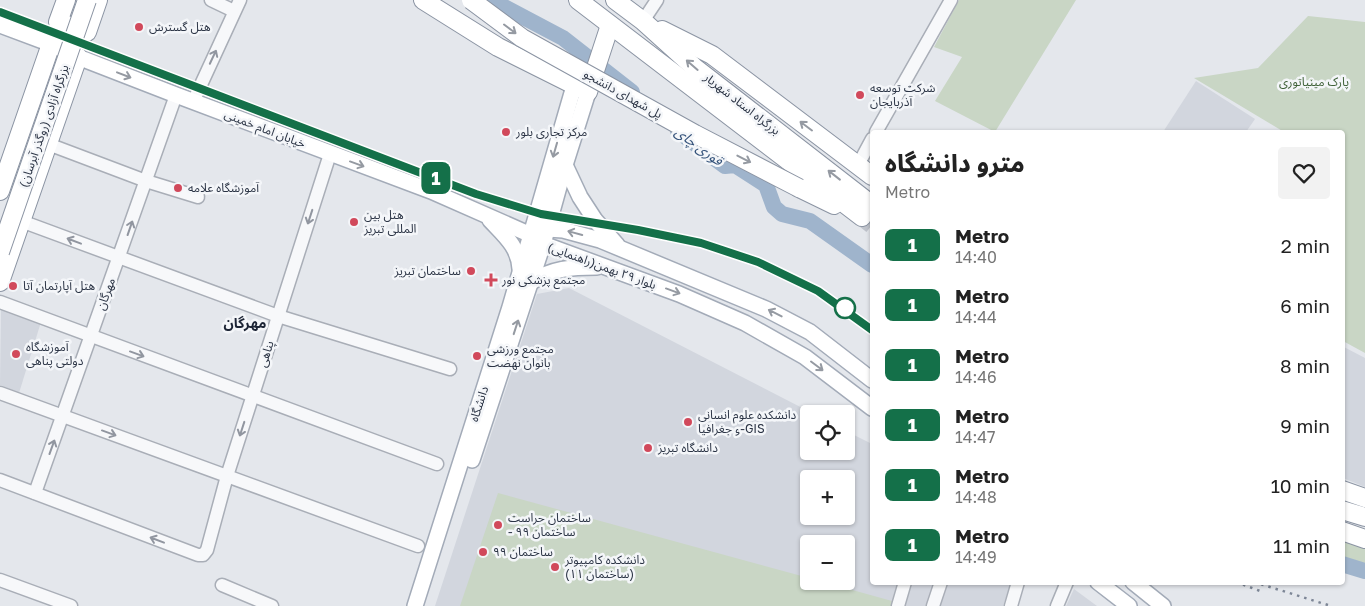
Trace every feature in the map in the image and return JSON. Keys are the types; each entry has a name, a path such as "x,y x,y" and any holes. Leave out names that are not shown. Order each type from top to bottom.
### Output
{"highway":[{"path":"66,0 58,22 87,32 98,0"},
{"name":"بزرگراه آزادی (روگذر آبرسان)","path":"0,221 77,0"},
{"name":"بزرگراه آزادی (روگذر آبرسان)","path":"0,252 87,0"},
{"path":"424,0 498,47 581,89 610,25"},
{"path":"440,0 498,47"},
{"name":"پل شهدای دانشجو","path":"471,0 522,38 695,134 845,210 867,211"},
{"path":"578,0 867,211"},
{"name":"بزرگراه استاد شهریار","path":"615,0 643,20 694,67 867,211"},
{"path":"643,20 712,55 870,174"},
{"path":"0,191 51,44"},
{"path":"0,282 78,57"},
{"path":"14,149 23,144 34,144 41,150 46,151"},
{"path":"1345,491 1365,498"},
{"path":"1345,511 1365,517"},
{"path":"1345,532 1365,539"}],"main road":[{"name":"خیابان امام خمینی","path":"0,24 193,102 431,191 530,235"},
{"name":"دانشگاه","path":"415,606 525,277 545,237 565,165 581,89"},
{"name":"دانشگاه","path":"424,606 525,277 530,235 581,89"},
{"path":"565,165 580,197 595,220 620,248"},
{"path":"483,214 516,250 525,277 570,267 600,264"},
{"name":"بلوار ٢٩ بهمن(راهنمایی)","path":"545,237 563,230 600,240 766,309 810,332 870,378"},
{"name":"بلوار ٢٩ بهمن(راهنمایی)","path":"530,235 545,237 600,264 701,303 770,337 805,357 870,406"},
{"path":"600,240 590,248 590,254 600,264"},
{"path":"1102,585 1129,606"},
{"path":"1137,585 1160,605"}],"street":[{"path":"193,102 237,6 211,0"},
{"path":"643,20 657,0"},
{"path":"877,130 950,0"},
{"name":"مهرگان","path":"35,493 64,416 176,95"},
{"path":"858,165 870,143"},
{"path":"46,151 198,197"},
{"name":"پناهی","path":"35,493 198,555 203,555 207,550 227,476 330,154"},
{"path":"21,221 278,316 450,369"},
{"path":"0,302 437,464"},
{"path":"0,393 418,546"},
{"path":"0,480 35,493"},
{"path":"0,580 71,606"},
{"path":"222,585 272,606"},
{"path":"898,606 905,585"},
{"path":"933,606 940,585"},
{"path":"1011,606 1017,585"},
{"path":"1057,606 1066,585"}],"shaded area":[{"path":"1196,81 1255,119 1247,130 1164,130"},
{"name":"دانشگاه تبریز","path":"569,288 800,407 800,460 855,460 855,436 870,443 870,585 1010,585 1003,606 435,606 537,294"},
{"name":"آموزشگاه دولتی پناهی","path":"1,307 41,322 19,393 0,385"},
{"path":"1345,348 1365,358 1365,487 1345,479"},
{"path":"1074,589 1097,606 1066,606"}],"green space":[{"path":"959,0 1076,0 996,130 991,130 935,101 962,57 934,47"},
{"name":"پارک مینیاتوری","path":"1308,16 1365,22 1365,353 1345,342 1345,130 1281,130 1194,78 1258,68"},
{"path":"498,493 800,576 800,590 852,590 892,601 891,606 460,606"},
{"path":"1345,537 1365,545 1365,566 1345,560"}],"waterway":[{"name":"قوری چای","path":"491,0 563,38 632,92"},
{"name":"قوری چای","path":"678,131 725,166 735,165 766,185 774,207 782,214 810,221 870,264"},
{"name":"قوری چای","path":"1345,565 1365,571"}],"tunnel":[{"path":"862,217 870,223"}],"railway":[{"path":"1244,585 1260,591"},
{"path":"1264,585 1331,606"}],"metro line":[{"name":"1","path":"0,12 476,194 541,214 638,230 701,243 758,262 818,291 870,328"}],"place":[{"name":"هتل گسترش","path":"139,27"},
{"name":"شرکت توسعه آذربایجان","path":"860,95"},
{"name":"مرکز تجاری بلور","path":"506,132"},
{"name":"آموزشگاه علامه","path":"178,188"},
{"name":"هتل بین المللی تبریز","path":"354,222"},
{"name":"ساختمان تبریز","path":"471,271"},
{"name":"مجتمع پزشکی نور","path":"491,280"},
{"name":"هتل آپارتمان آتا","path":"13,286"},
{"name":"آموزشگاه دولتی پناهی","path":"16,354"},
{"name":"مجتمع ورزشی بانوان نهضت","path":"477,356"},
{"name":"دانشکده علوم انسانی و جغرافیا-GIS","path":"688,422"},
{"name":"دانشگاه تبریز","path":"648,448"},
{"name":"ساختمان حراست - ساختمان ۹۹","path":"498,525"},
{"name":"ساختمان ۹۹","path":"483,552"},
{"name":"دانشکده کامپیوتر (ساختمان ۱۱)","path":"555,567"}],"district":[{"name":"مهرگان","path":"245,323"}]}
